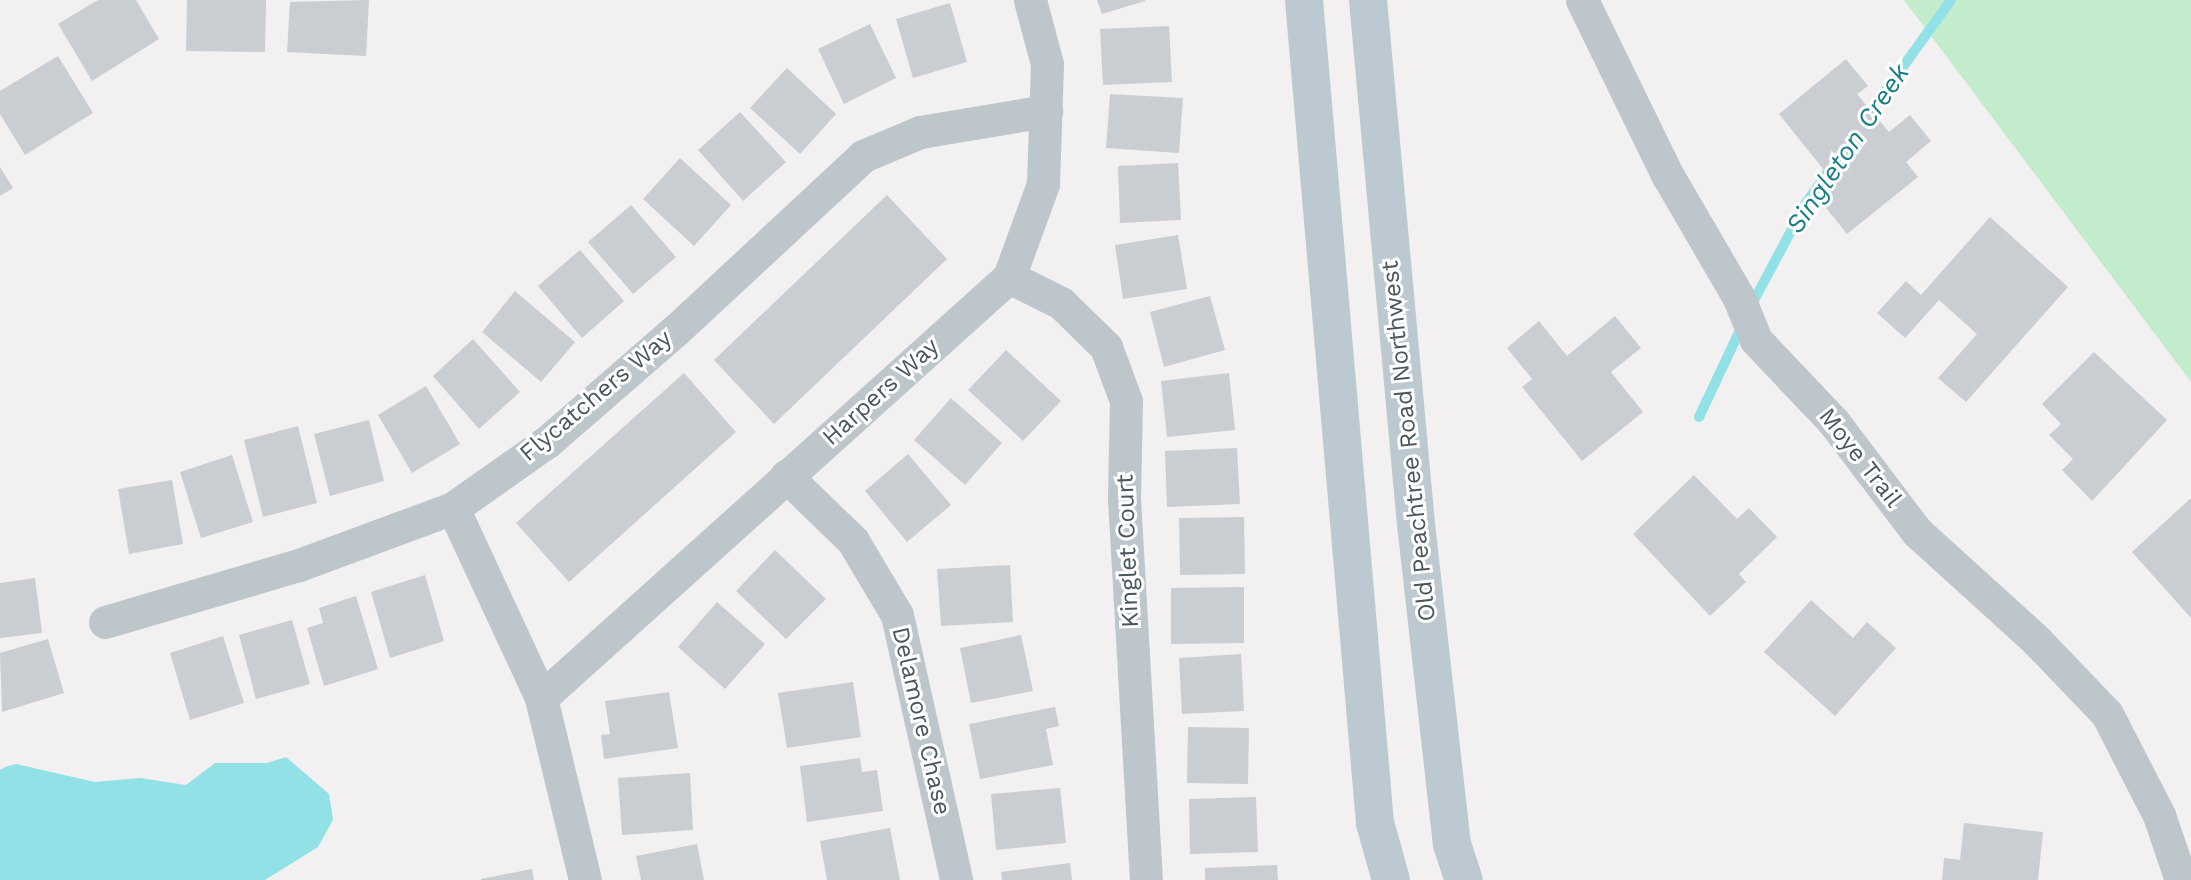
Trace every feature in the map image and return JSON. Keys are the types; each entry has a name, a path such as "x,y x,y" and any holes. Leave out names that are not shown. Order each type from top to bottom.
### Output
{"main road":[{"path":"1304,0 1375,824 1391,880"},
{"name":"Old Peachtree Road Northwest","path":"1368,0 1416,524 1452,844 1464,880"}],"street":[{"name":"Harpers Way","path":"541,698 1009,277 1043,184 1047,64 1030,0"},
{"name":"Moye Trail","path":"1582,0 1668,176 1739,298 1756,340 1833,421 1917,532 2037,640 2107,714 2159,815 2182,880"},
{"name":"Flycatchers Way","path":"105,622 299,565 453,508 567,425 863,156 920,132 1046,111"},
{"name":"Kinglet Court","path":"1009,277 1061,303 1106,347 1126,401 1124,499 1146,880"},
{"name":"Delamore Chase","path":"786,476 853,541 897,615 956,880"},
{"path":"453,508 541,698 585,880"}],"green space":[{"path":"1904,0 2191,0 2191,382"}],"water":[{"path":"286,757 329,794 333,820 318,847 265,880 0,880 0,770 5,767 16,764 95,782 140,778 186,785 215,763 267,763"}],"building":[{"path":"98,0 136,0 159,39 92,81 58,24"},
{"path":"187,0 266,0 265,52 186,51"},
{"path":"369,0 366,56 287,52 290,2"},
{"path":"1097,0 1145,0 1145,1 1102,14"},
{"path":"950,3 967,62 913,78 896,19"},
{"path":"870,24 896,78 844,104 818,49"},
{"path":"1169,26 1172,82 1103,85 1100,29"},
{"path":"58,56 93,113 25,155 0,114 0,91"},
{"path":"1846,59 1868,86 1857,94 1889,132 1910,115 1931,141 1906,162 1918,177 1847,234 1819,199 1836,185 1779,114"},
{"path":"787,68 836,114 800,154 750,108"},
{"path":"1110,94 1183,98 1179,153 1106,148"},
{"path":"740,112 786,162 743,201 698,150"},
{"path":"680,158 731,205 694,246 643,199"},
{"path":"1178,163 1181,220 1120,223 1118,166"},
{"path":"0,167 13,188 0,196"},
{"path":"887,195 947,259 774,424 714,360"},
{"path":"631,205 676,257 633,294 588,242"},
{"path":"1990,217 2068,287 1966,402 1938,378 1977,334 1939,300 1905,338 1877,313 1906,281 1921,295"},
{"path":"1178,235 1187,289 1123,299 1115,245"},
{"path":"580,250 624,301 582,338 538,286"},
{"path":"515,291 575,342 541,382 482,332"},
{"path":"1210,296 1225,350 1164,367 1150,312"},
{"path":"1615,316 1641,348 1611,372 1643,412 1582,461 1522,387 1532,379 1507,348 1539,321 1567,356"},
{"path":"473,339 520,392 479,429 433,376"},
{"path":"1006,350 1061,401 1023,441 968,390"},
{"path":"2094,352 2167,420 2092,501 2062,470 2073,459 2049,435 2061,424 2042,404"},
{"path":"684,373 736,432 569,582 516,523"},
{"path":"1229,373 1235,430 1167,437 1161,381"},
{"path":"426,386 460,444 412,473 378,415"},
{"path":"951,398 1002,443 965,485 914,440"},
{"path":"369,420 384,481 330,496 314,434"},
{"path":"298,426 317,503 263,517 244,440"},
{"path":"1237,448 1240,504 1167,507 1165,451"},
{"path":"908,454 951,505 907,542 865,491"},
{"path":"232,455 253,522 201,538 180,472"},
{"path":"1694,475 1737,519 1749,508 1777,537 1739,574 1746,582 1710,616 1633,534"},
{"path":"172,480 183,544 129,554 118,489"},
{"path":"2191,498 2191,618 2132,552"},
{"path":"1244,517 1245,574 1180,575 1179,518"},
{"path":"775,550 826,599 786,639 736,591"},
{"path":"1010,565 1013,622 941,626 937,569"},
{"path":"425,575 444,641 390,658 371,592"},
{"path":"35,578 42,633 0,638 0,583"},
{"path":"1244,587 1244,643 1171,644 1171,588"},
{"path":"356,596 378,669 324,686 307,628 323,623 319,608"},
{"path":"1811,600 1853,638 1867,622 1896,648 1835,716 1764,652"},
{"path":"717,602 765,644 725,689 678,647"},
{"path":"292,620 310,684 256,699 239,635"},
{"path":"1021,635 1033,691 971,703 960,648"},
{"path":"223,636 244,703 190,720 170,653"},
{"path":"48,639 64,693 2,712 0,653"},
{"path":"1241,654 1244,711 1182,714 1179,658"},
{"path":"853,682 861,737 787,748 778,693"},
{"path":"669,692 678,748 604,759 601,735 610,734 605,701"},
{"path":"1055,707 1059,726 1046,729 1053,765 980,779 969,724"},
{"path":"1188,727 1249,728 1248,784 1187,783"},
{"path":"860,758 862,772 877,770 883,811 807,822 800,766"},
{"path":"690,773 693,830 622,835 618,778"},
{"path":"1060,788 1066,843 996,850 991,794"},
{"path":"1256,797 1258,852 1190,854 1189,799"},
{"path":"1964,823 2043,832 2038,880 1942,880 1944,858 1960,860"},
{"path":"890,828 900,880 827,880 820,841"},
{"path":"697,844 704,880 641,880 636,856"},
{"path":"1070,863 1072,880 1002,880 1001,872"},
{"path":"1277,865 1278,880 1205,880 1205,868"},
{"path":"532,869 534,880 481,880 481,879"}],"waterway":[{"name":"Singleton Creek","path":"1864,121 1951,0"},
{"name":"Singleton Creek","path":"1751,306 1806,203 1833,165"},
{"name":"Singleton Creek","path":"1699,417 1742,326"}]}
